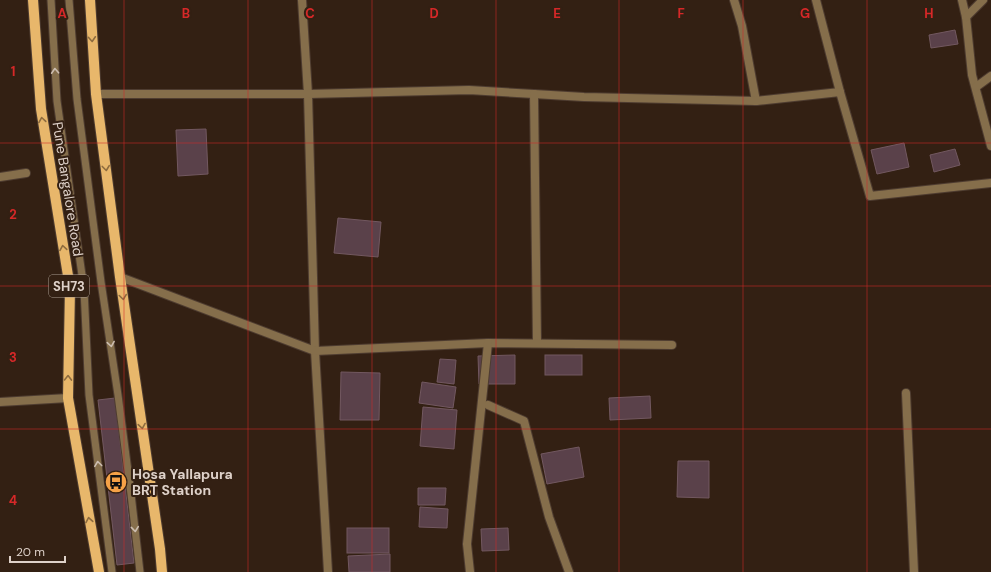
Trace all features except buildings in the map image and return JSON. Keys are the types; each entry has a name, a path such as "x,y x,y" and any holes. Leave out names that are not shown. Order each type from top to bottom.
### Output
{"main road":[{"name":"Pune Bangalore Road","path":"34,0 41,109 70,288 68,398 99,572"},
{"path":"90,0 96,94 120,277 160,549 162,572"}],"street":[{"path":"302,0 308,94 315,352 328,572"},
{"path":"734,0 742,26 756,101"},
{"path":"816,0 840,92 870,196 991,183"},
{"path":"962,0 966,17 972,75 991,146"},
{"path":"966,17 983,0"},
{"path":"976,87 991,76"},
{"path":"96,94 308,94 469,90 534,94 756,101 840,92"},
{"path":"534,94 537,343"},
{"path":"0,177 26,173"},
{"path":"120,277 315,352 488,343 672,345"},
{"path":"470,572 467,544 488,343"},
{"path":"906,393 914,572"},
{"path":"0,402 68,398"},
{"path":"488,405 524,421 549,517 569,572"}],"lane":[{"path":"51,0 57,101 84,289 89,395 112,572"},
{"path":"69,0 77,99 101,282 118,396 140,572"}],"place":[{"name":"Hosa Yallapura BRT Station","path":"116,482"}]}
